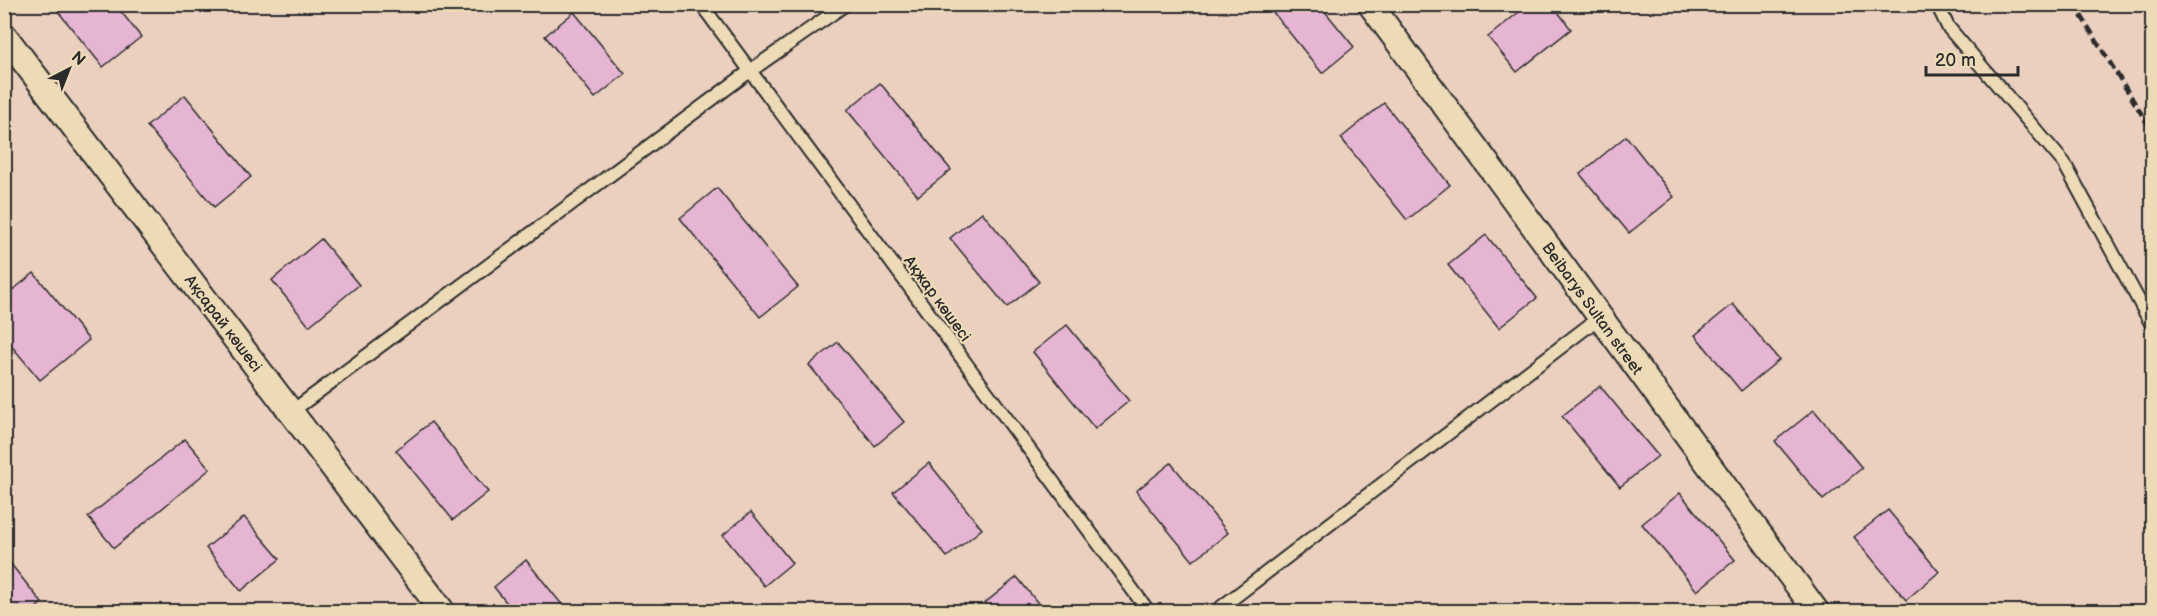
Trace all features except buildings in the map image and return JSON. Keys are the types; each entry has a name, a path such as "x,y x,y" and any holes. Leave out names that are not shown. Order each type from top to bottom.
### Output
{"street":[{"name":"Beibarys Sultan street","path":"1370,4 1816,612"},
{"name":"Ақсарай көшесі","path":"4,35 442,612"}],"lane":[{"name":"Ақжар көшесі","path":"701,4 1149,612"},
{"path":"291,412 750,72 846,4"},
{"path":"1937,4 1948,27 2064,163 2152,325"},
{"path":"1215,612 1600,317"}],"railway":[{"path":"2074,4 2152,131"}]}
